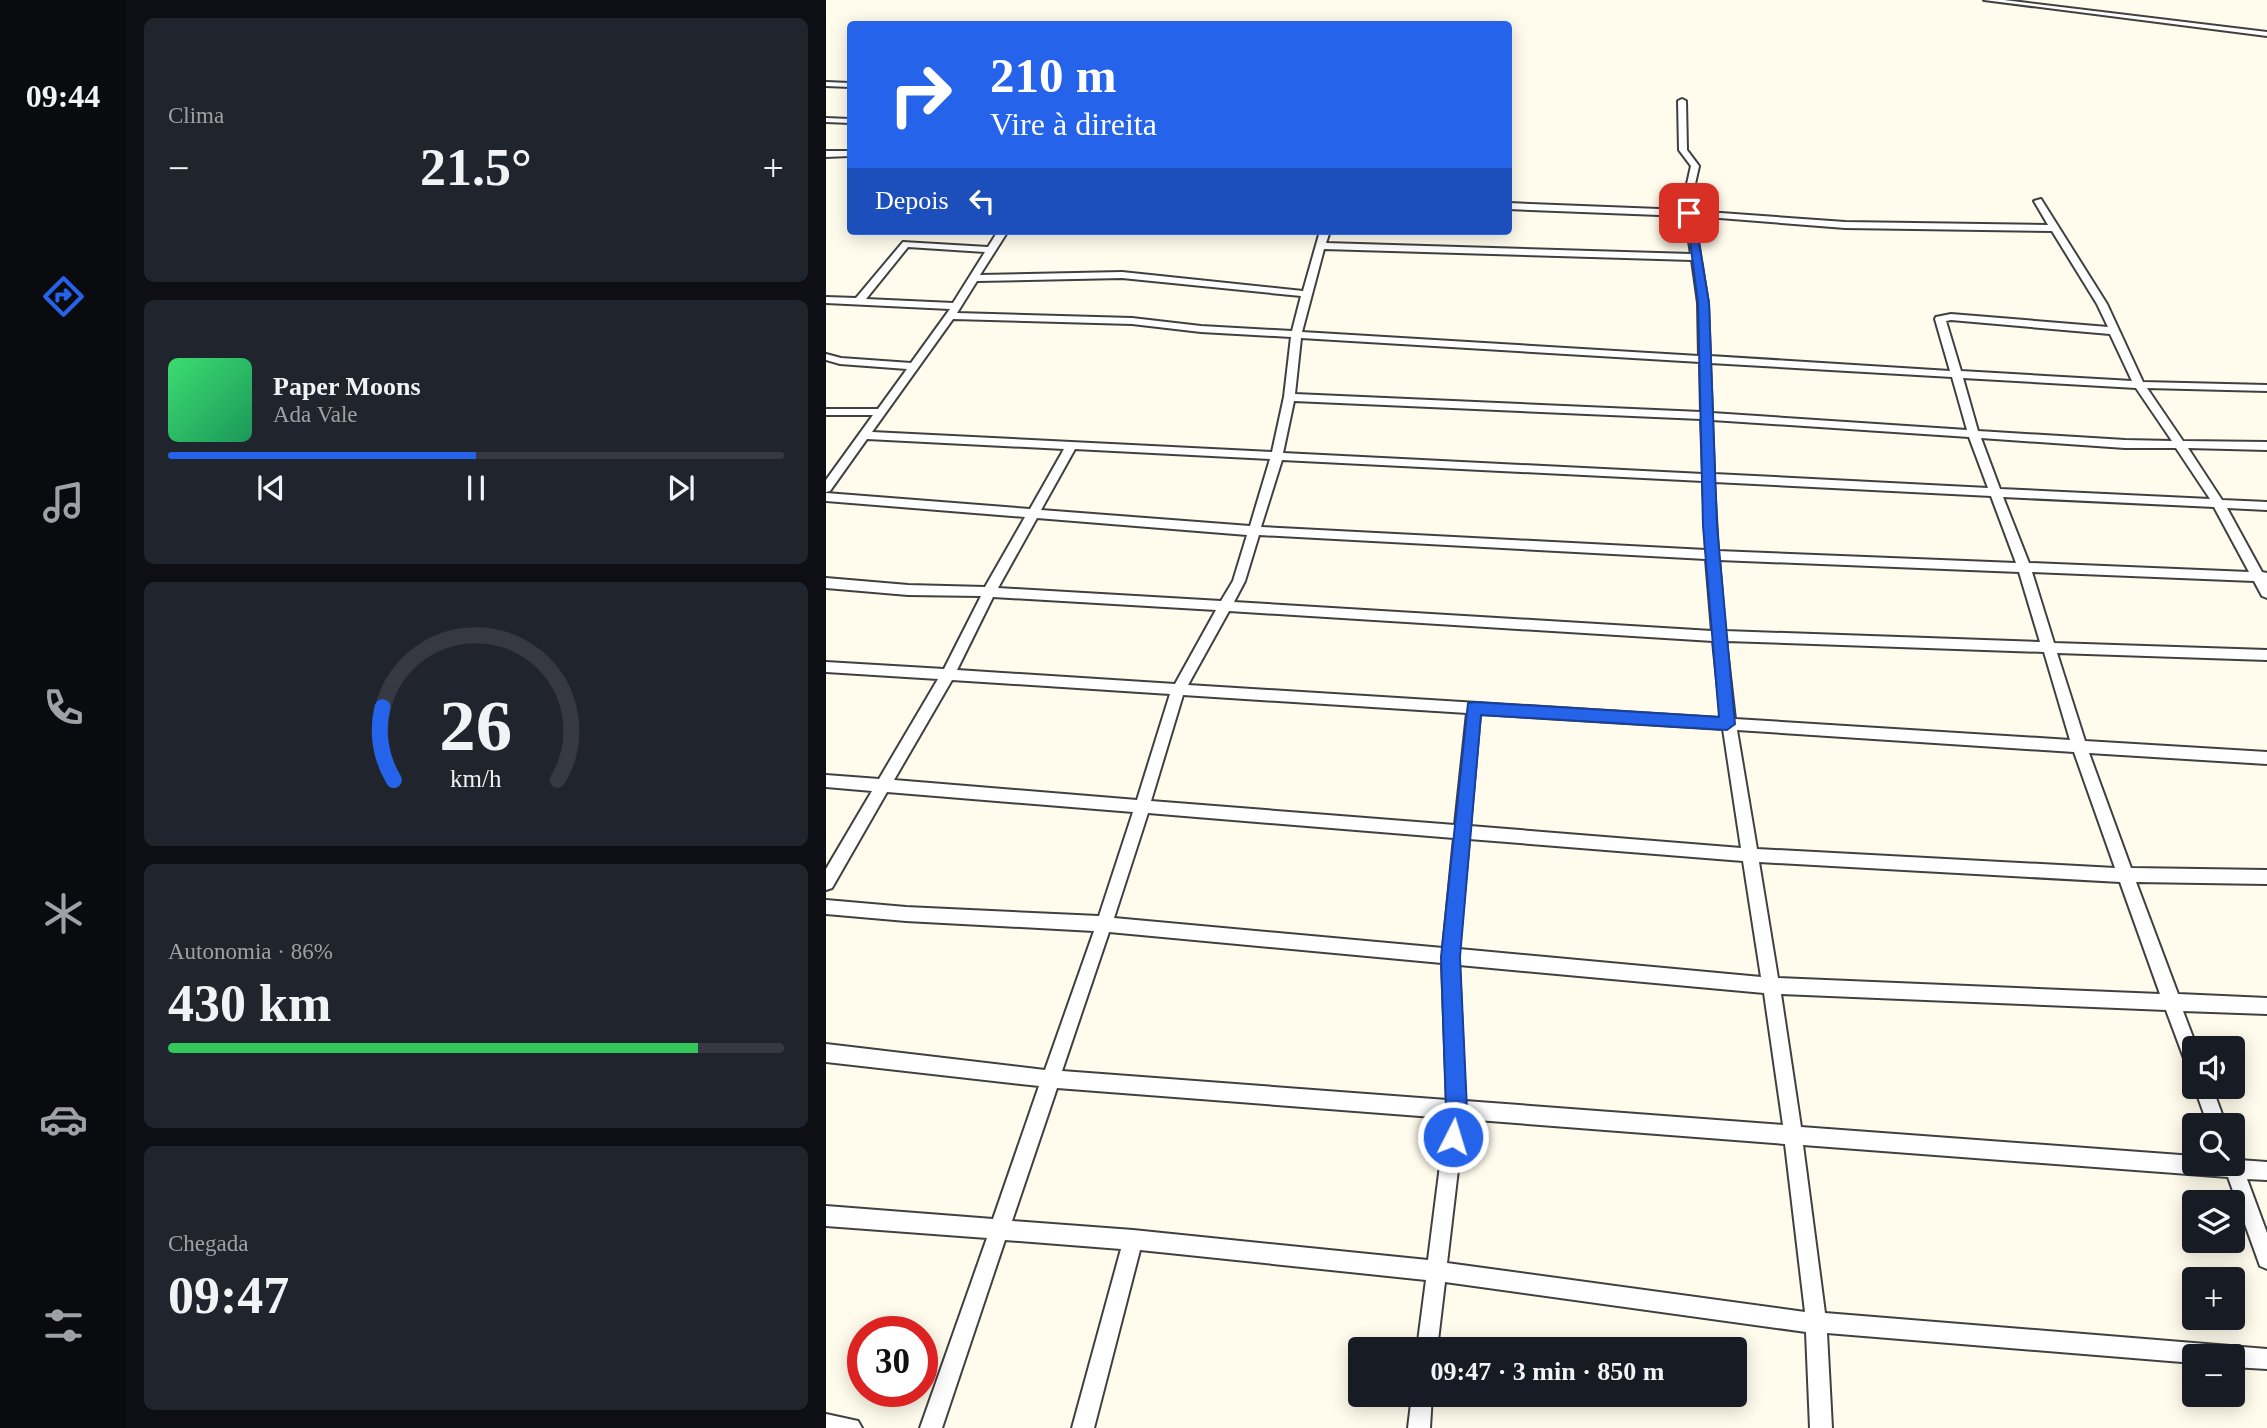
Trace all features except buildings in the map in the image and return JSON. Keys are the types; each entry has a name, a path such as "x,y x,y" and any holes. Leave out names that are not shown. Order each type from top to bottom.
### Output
{"street":[{"path":"1987,0 2267,34"},
{"path":"826,84 847,85"},
{"path":"1682,101 1683,150 1695,166 1689,193 1689,213 1703,303 1712,555 1727,724 1793,1135 1816,1322 1821,1428"},
{"path":"826,120 847,121"},
{"path":"826,154 847,154"},
{"path":"2038,201 2102,304 2139,384 2218,502 2262,577 2267,593"},
{"path":"1512,206 1689,213 1845,225 2054,228"},
{"path":"826,488 953,311 1000,235"},
{"path":"931,1428 1104,924 1178,690 1239,581 1277,456 1289,397 1296,333 1323,235"},
{"path":"858,302 906,244 991,250"},
{"path":"1319,246 1695,257"},
{"path":"975,278 1122,275 1307,294"},
{"path":"826,300 953,311 1132,320 1201,329 2139,384 2267,388"},
{"path":"2114,331 1944,317 1940,319 1974,435 2024,567 2078,746 2184,1036"},
{"path":"826,357 840,361 914,366"},
{"path":"1289,397 1707,416 1974,435 2181,445 2267,446"},
{"path":"826,412 880,412"},
{"path":"864,435 2267,506"},
{"path":"826,883 948,675 989,592 1072,445"},
{"path":"826,497 1254,531 1712,555 2262,577"},
{"path":"826,583 908,590 989,592 1719,636 2267,655"},
{"path":"826,667 2267,758"},
{"path":"1428,1337 1456,1110 1450,957 1474,708"},
{"path":"826,781 1750,855 2125,875 2267,877"},
{"path":"826,907 906,914 1104,924 1771,986 2267,1006"},
{"path":"826,1053 1051,1079 2182,1163"},
{"path":"2245,1168 2267,1171"},
{"path":"2236,1176 2267,1259"},
{"path":"826,1216 1133,1240 1436,1271 1816,1322 2182,1352"},
{"path":"1083,1428 1133,1240"},
{"path":"2245,1357 2267,1359"},
{"path":"1419,1428 1421,1407"},
{"path":"826,1425 851,1428"}],"route":[{"path":"1453,1137 1456,1110 1450,957 1474,708 1727,724 1710,526 1703,303 1689,213"}]}
